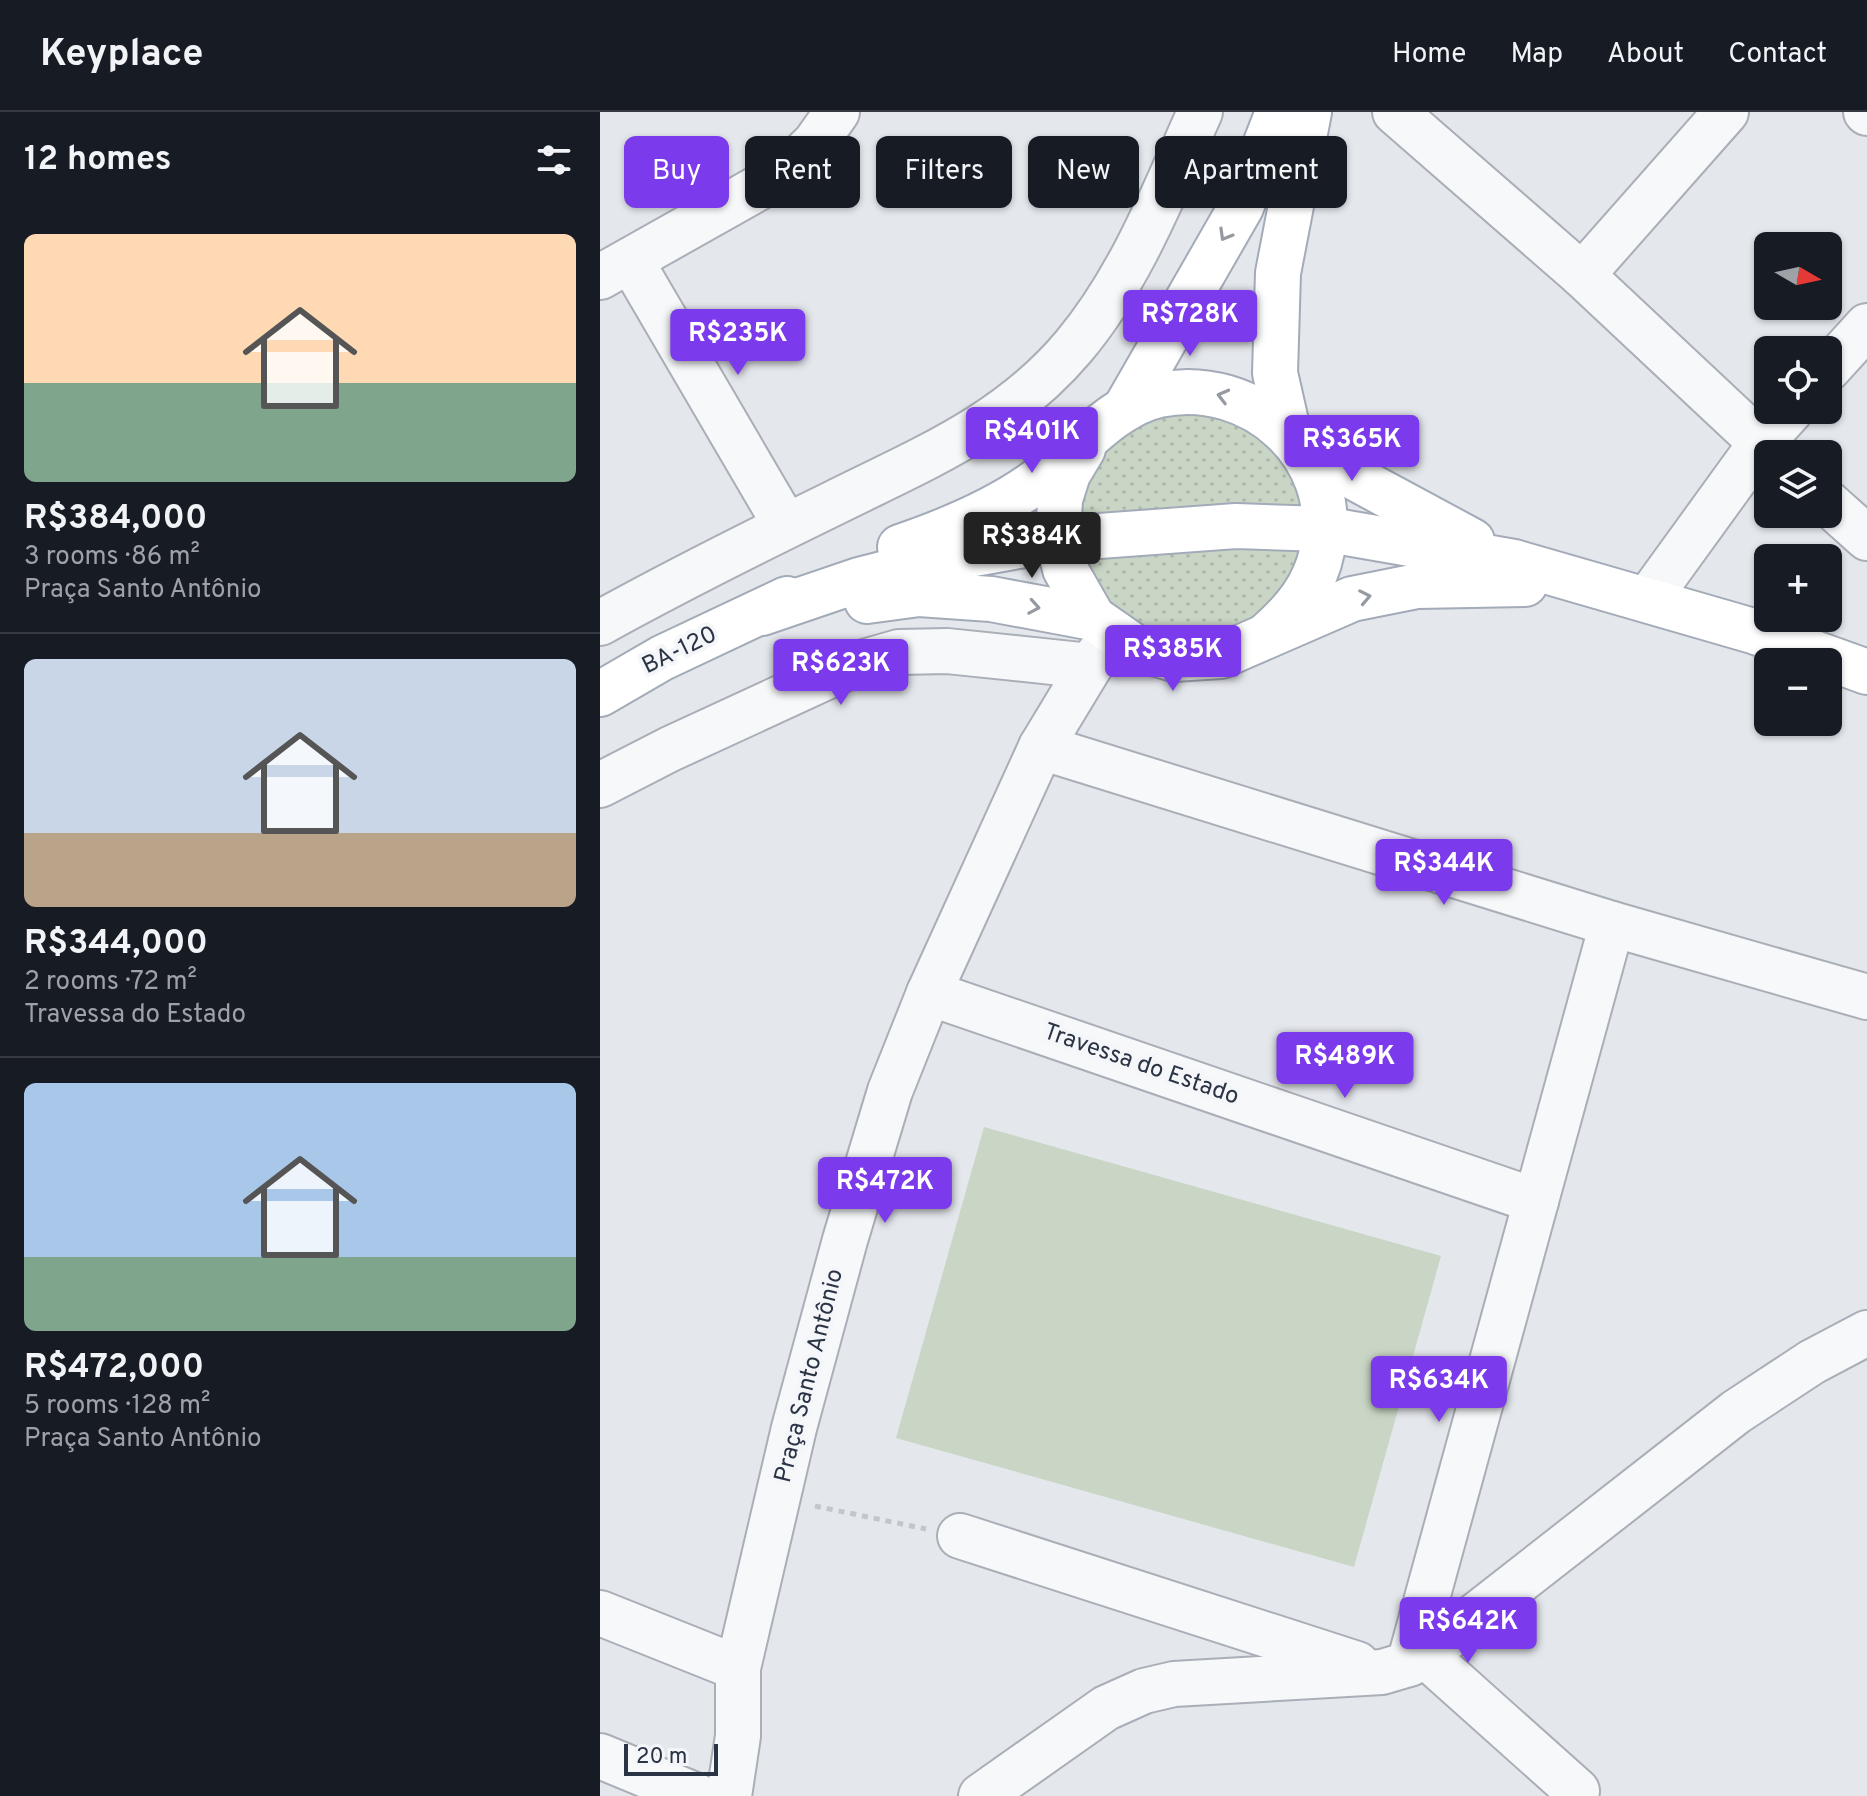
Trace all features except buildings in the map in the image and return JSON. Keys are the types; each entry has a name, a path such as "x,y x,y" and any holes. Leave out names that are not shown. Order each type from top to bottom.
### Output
{"main road":[{"path":"1125,409 1241,207 1278,112"},
{"path":"1267,635 1295,609 1315,573 1322,551 1324,529 1321,498 1297,445 1275,373 1278,273 1309,112"},
{"path":"762,613 861,561 936,535 976,516 1039,480 1125,409 1158,395 1199,391 1230,397 1264,413 1297,445 1514,562"},
{"path":"1091,437 1068,474 1060,499 1058,539 1065,569 1099,639"},
{"name":"BA-120","path":"600,694 662,658 762,613 859,580 915,566 1058,539 1236,526 1324,529 1514,562 1753,631 1867,672"},
{"path":"762,613 919,594 991,599 1099,639 1174,659 1221,656 1352,599 1417,586 1501,583 1631,594"}],"street":[{"path":"786,526 616,269 783,174 815,143 837,112"},
{"path":"600,623 786,526 968,437 1027,396 1074,346 1113,292 1150,222 1200,112"},
{"path":"1395,112 1582,275 1757,440"},
{"path":"1582,275 1726,112"},
{"path":"1842,354 1867,326"},
{"path":"1631,594 1754,463"},
{"path":"1842,516 1867,538"},
{"path":"600,785 670,749 850,666 899,652 1099,639"},
{"name":"Praça Santo Antônio","path":"729,1796 738,1736 738,1668 794,1428 890,1091 929,993 1041,747 1099,639"},
{"path":"1041,747 1612,924 1867,997"},
{"path":"1405,1664 1612,924"},
{"name":"Travessa do Estado","path":"929,993 1536,1201"},
{"path":"981,1796 1106,1708 1144,1691 1174,1684 1405,1664 1736,1412 1812,1362 1867,1333"},
{"path":"960,1536 1405,1664 1577,1791"},
{"path":"600,1613 738,1668"},
{"path":"600,1756 697,1796"}],"path":[{"path":"778,1498 960,1536"}],"green space":[{"path":"1187,403 1273,437 1309,507 1175,506 1069,527 1103,441"},
{"path":"1308,545 1276,608 1192,646 1125,627 1072,550"},
{"path":"984,1127 1441,1256 1354,1567 896,1438"}]}
